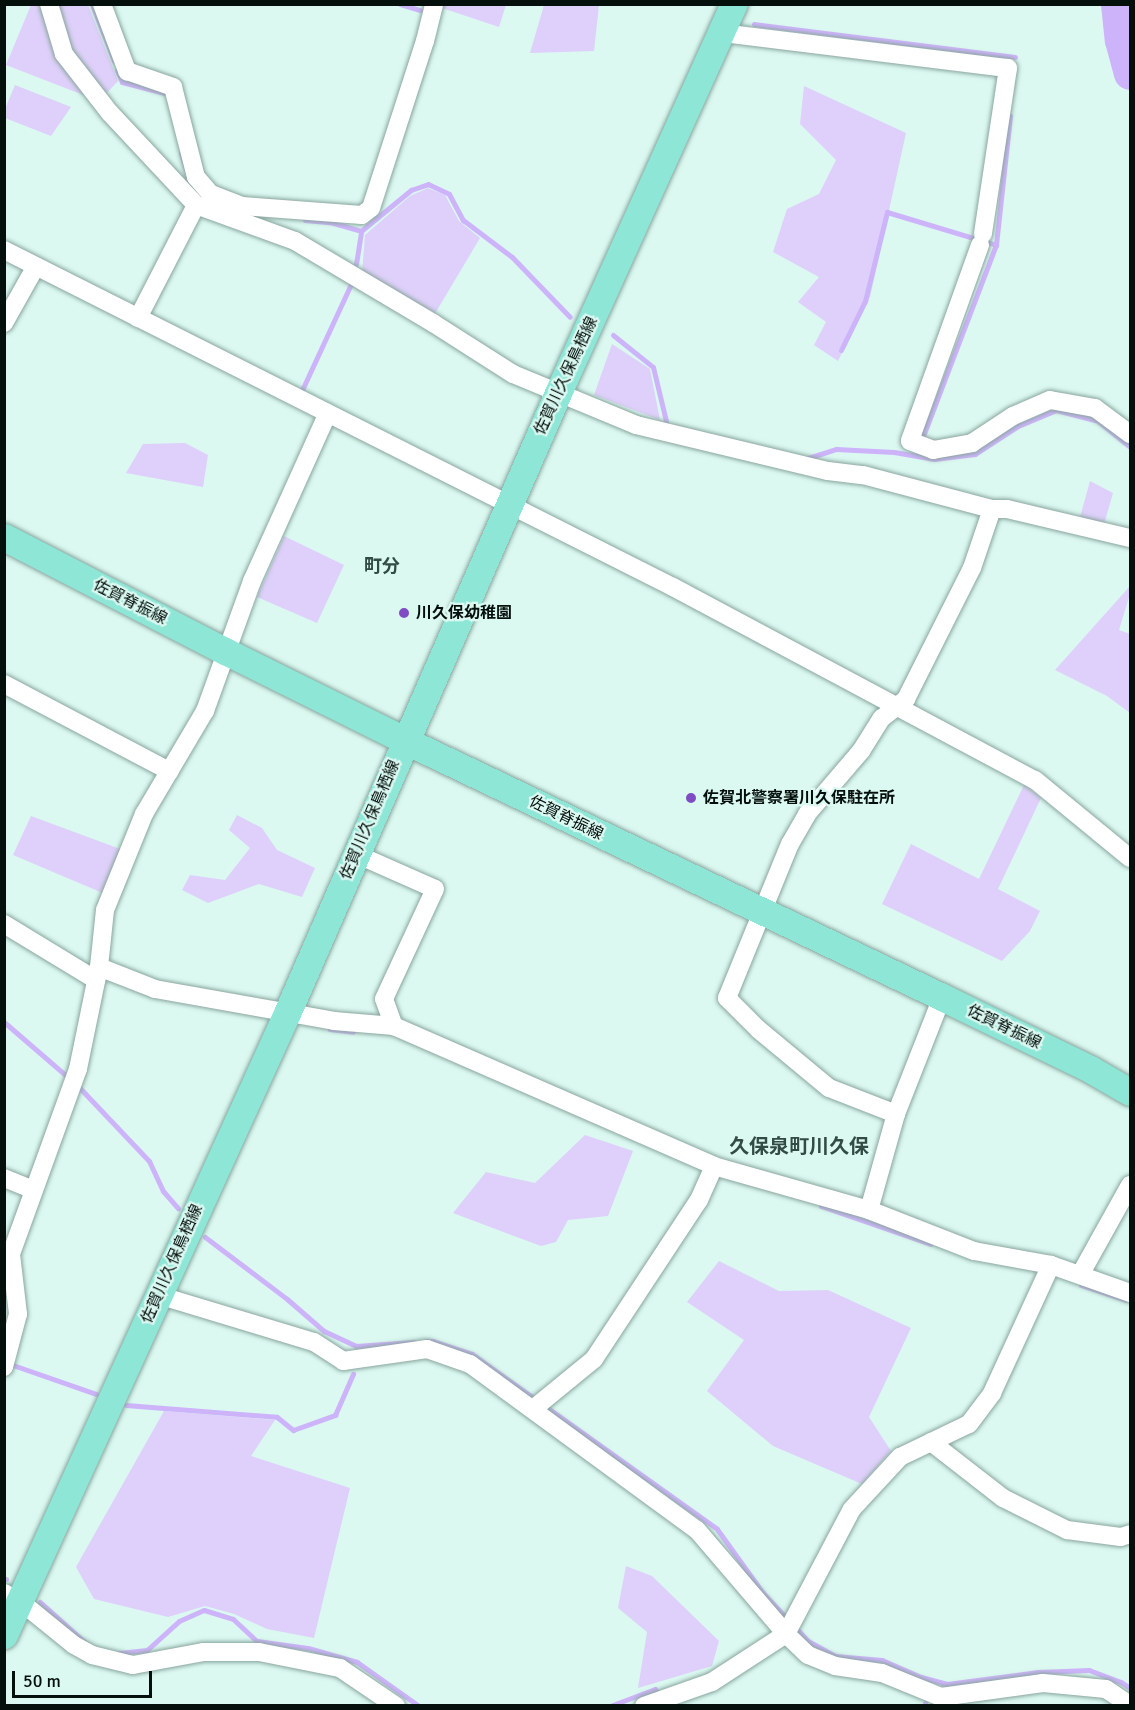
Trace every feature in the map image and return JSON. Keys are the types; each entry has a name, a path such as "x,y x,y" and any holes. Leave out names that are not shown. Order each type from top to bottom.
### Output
{"main road":[{"name":"佐賀川久保鳥栖線","path":"4,1635 13,1598 158,1295 288,1011 508,504 734,4"},
{"name":"佐賀脊振線","path":"4,537 404,740 942,997 1090,1069 1131,1092"}],"street":[{"path":"49,4 64,54 110,113 196,205 295,241 433,323 513,374 636,425 828,471 862,475 992,508 1008,509 1131,538"},
{"path":"102,4 127,71 173,87 196,177 212,194 242,206 362,214 370,208 425,41 434,4"},
{"path":"722,33 1008,68 982,240 909,441 933,450 972,443 1013,416 1050,400 1095,408 1131,434"},
{"path":"138,318 196,205"},
{"path":"4,250 673,587 1035,780 1131,858"},
{"path":"4,323 36,266"},
{"path":"6,1361 18,1314 11,1254 78,1069 97,974 105,910 144,814 205,711 252,581 328,413"},
{"path":"896,1114 829,1088 758,1029 727,998 790,844 807,814 861,751 882,718 906,699 972,568 992,508"},
{"path":"4,684 169,771"},
{"path":"356,854 435,889 384,999 394,1026"},
{"path":"4,924 97,974 154,989 334,1021 394,1026 712,1172 870,1210 974,1251 1049,1271 1080,1275 1131,1293"},
{"path":"870,1210 896,1114 942,997"},
{"path":"533,1409 594,1359 699,1200 712,1172"},
{"path":"4,1178 34,1190"},
{"path":"1080,1275 1131,1185"},
{"path":"655,1702 712,1682 786,1634 852,1509 900,1457 969,1424 992,1393 1049,1271"},
{"path":"158,1295 314,1342 343,1361 427,1349 470,1364 697,1530 786,1634 808,1655 835,1666 882,1673 940,1701 1043,1683 1106,1689 1131,1705"},
{"path":"931,1442 1003,1498 1067,1530 1121,1536 1131,1534"},
{"path":"13,1598 74,1645 93,1655 133,1665 203,1652 259,1652 340,1668 396,1706"}],"shaded area":[{"path":"31,5 40,5 91,98 6,65"},
{"path":"55,5 88,5 118,81 105,95 69,54"},
{"path":"443,5 506,5 499,27 442,8"},
{"path":"544,5 599,5 594,51 530,53"},
{"path":"15,85 71,107 51,136 5,118 5,109"},
{"path":"804,86 906,133 870,297 838,361 814,345 826,322 798,302 819,277 773,252 787,209 819,194 836,160 800,124"},
{"path":"428,188 445,195 459,221 480,238 433,317 362,274 365,235 410,196"},
{"path":"612,344 650,369 660,420 594,395"},
{"path":"185,443 208,455 203,487 126,473 143,444"},
{"path":"1090,481 1113,493 1103,528 1079,521"},
{"path":"284,536 344,565 317,623 257,597"},
{"path":"1130,586 1130,594 1119,630 1130,634 1130,713 1107,696 1055,670"},
{"path":"1024,785 1041,798 998,889 1040,911 1030,931 1002,961 882,904 911,844 979,879"},
{"path":"237,815 262,828 277,850 315,868 302,897 259,884 208,903 182,890 190,875 225,880 250,848 229,830"},
{"path":"31,816 123,850 105,894 13,855"},
{"path":"585,1135 633,1151 608,1216 568,1220 556,1242 541,1246 453,1213 486,1172 535,1183"},
{"path":"719,1261 779,1291 828,1290 911,1328 869,1417 891,1451 862,1484 773,1446 707,1391 744,1340 687,1302"},
{"path":"164,1411 275,1420 251,1456 350,1488 314,1638 267,1629 234,1614 205,1606 168,1617 94,1599 76,1567"},
{"path":"626,1566 652,1576 719,1641 712,1666 638,1688 647,1632 618,1608"}],"waterway":[{"path":"92,4 114,61"},
{"path":"400,4 420,10"},
{"path":"1117,4 1121,40 1130,73"},
{"path":"754,24 1015,57"},
{"path":"117,70 122,82 164,93"},
{"path":"923,436 996,245 1010,116"},
{"path":"181,153 190,181"},
{"path":"305,220 330,222 361,231 411,190 428,184 449,194 463,220 512,257 570,317"},
{"path":"841,350 865,301 887,212 996,245"},
{"path":"356,264 361,231"},
{"path":"302,390 352,282"},
{"path":"613,335 653,367 666,421"},
{"path":"805,459 836,449 894,452 934,459 975,454 1018,426 1056,410 1098,421 1130,447"},
{"path":"4,1022 70,1079"},
{"path":"330,1029 353,1032"},
{"path":"77,1085 149,1161 163,1191 178,1208"},
{"path":"821,1206 931,1244"},
{"path":"205,1237 287,1299 324,1331 356,1346 414,1342"},
{"path":"1081,1285 1126,1300"},
{"path":"426,1341 433,1341 472,1354 717,1529 763,1593 788,1620"},
{"path":"7,1363 96,1394"},
{"path":"126,1405 277,1417 293,1430 335,1415 353,1374"},
{"path":"40,1602 87,1644"},
{"path":"119,1653 147,1650 179,1621 204,1610 233,1619 257,1641 308,1648 357,1662 419,1706"},
{"path":"795,1627 808,1641 835,1656 882,1660 921,1677 947,1684 1038,1672 1089,1670 1121,1682 1130,1688"},
{"path":"610,1706 655,1689 660,1697"}],"place":[{"name":"川久保幼稚園","path":"404,613"},
{"name":"佐賀北警察署川久保駐在所","path":"691,798"}],"district":[{"name":"町分","path":"382,566"},
{"name":"久保泉町川久保","path":"799,1146"}]}
